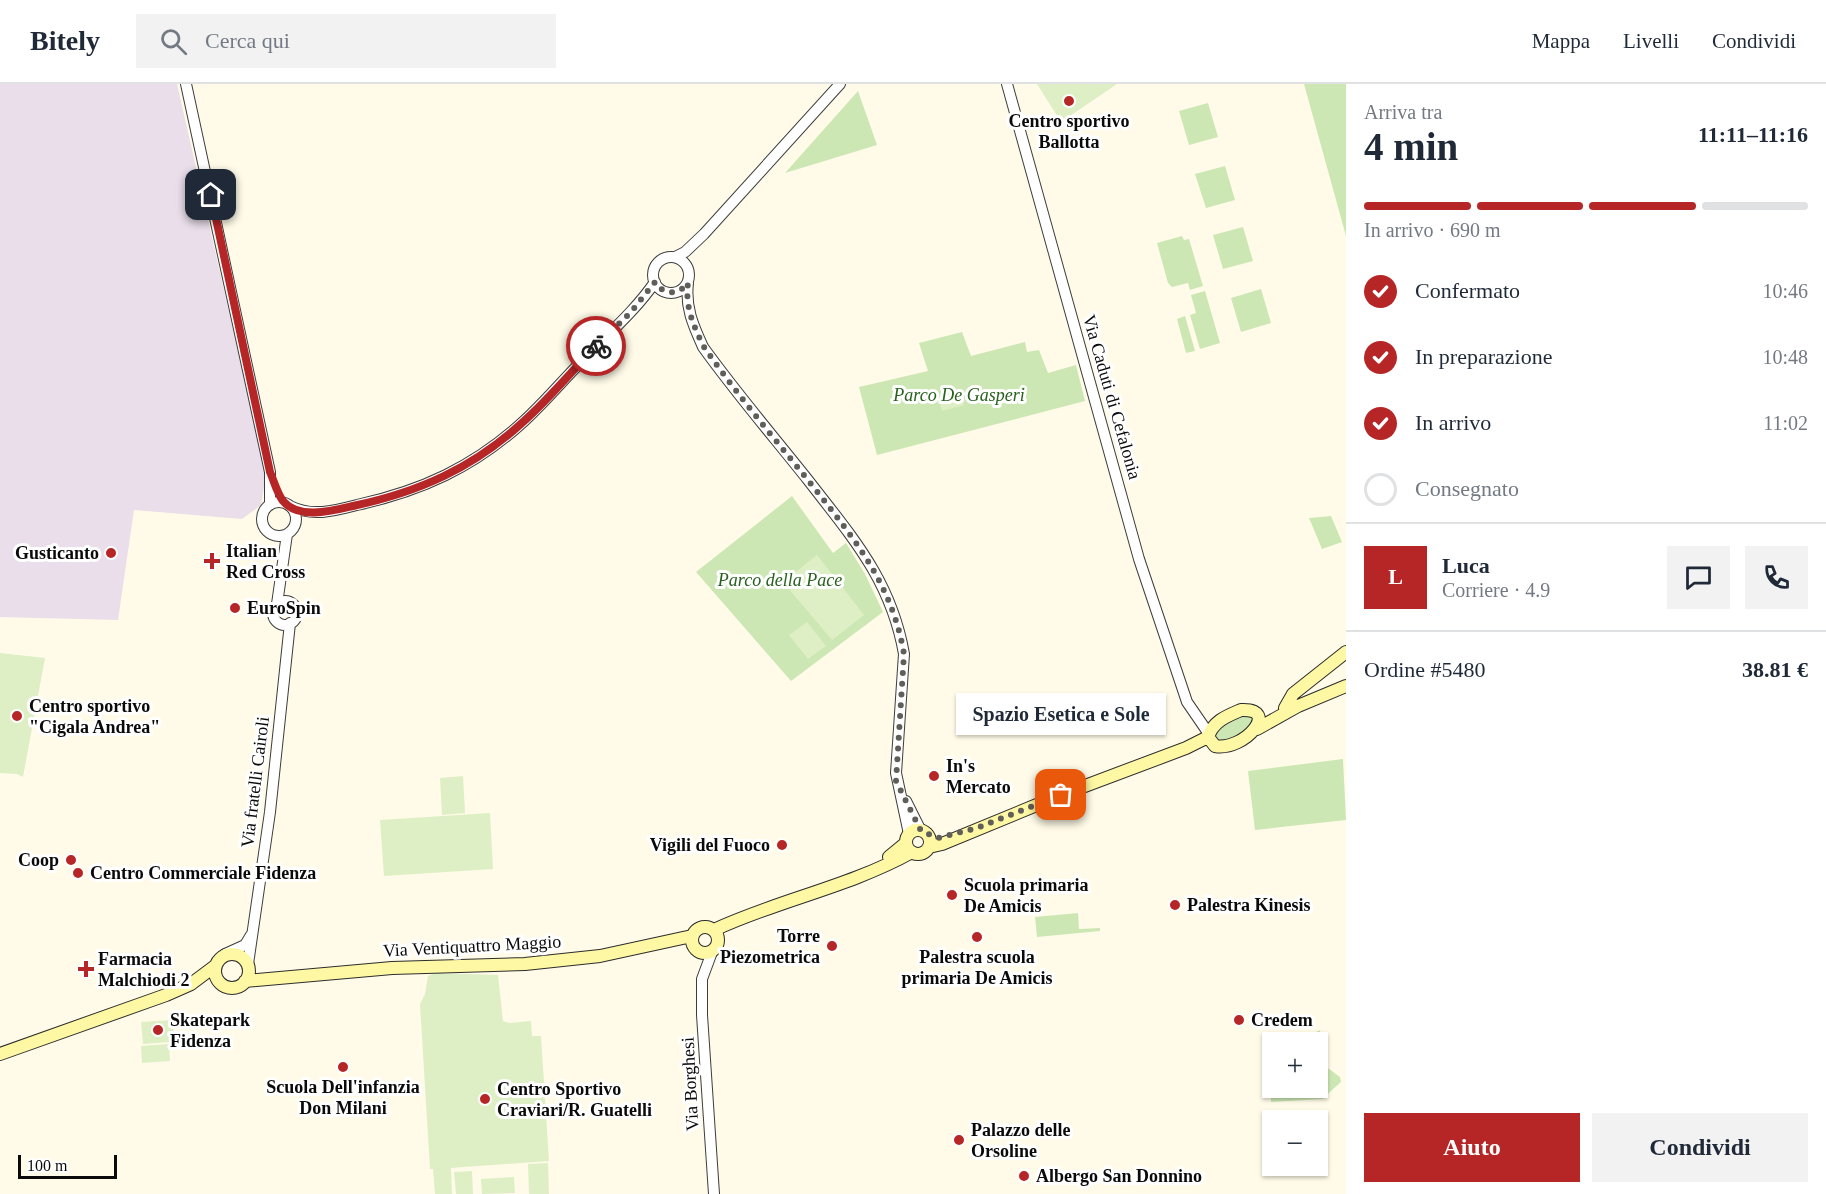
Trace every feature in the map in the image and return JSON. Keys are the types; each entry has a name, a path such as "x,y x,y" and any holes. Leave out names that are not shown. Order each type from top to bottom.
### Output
{"main road":[{"path":"1285,708 1293,694 1346,652"},
{"path":"1258,723 1346,686"},
{"path":"1258,723 1285,708 1298,706"},
{"path":"1219,720 1241,710 1252,711 1258,723"},
{"name":"Via Ventiquattro Maggio","path":"915,839 921,854 929,847 942,844 977,828 1211,739 1219,720"},
{"name":"Via Ventiquattro Maggio","path":"1211,739 1225,747 1240,742 1258,723"},
{"name":"Via Ventiquattro Maggio","path":"0,1054 191,984 217,980 230,988 239,986 245,981 276,977 392,968 525,964 600,956 669,941 705,943 744,919 843,881 884,860 915,839 938,838 977,828"},
{"path":"915,839 929,838 929,847"},
{"name":"Via Ventiquattro Maggio","path":"191,984 215,966 220,957 225,954 236,954 248,965 276,977"},
{"path":"245,981 248,965"},
{"path":"215,966 217,980"}],"street":[{"path":"186,84 270,472 270,504 264,510 261,519 266,530 271,534 282,566 290,602 297,612 296,618 286,624 273,616 278,604 282,566 287,534 295,524 324,512"},
{"path":"840,84 704,234 685,252 663,258 653,272 655,282 678,298 712,359 858,543 884,588 901,637 904,654 896,773 898,787 915,839"},
{"name":"Via Caduti di Cefalonia","path":"1007,84 1139,559 1187,702 1197,714 1211,739"},
{"path":"693,324 686,297 688,267 704,234"},
{"path":"675,256 688,267"},
{"path":"270,504 287,504 310,513 324,512 410,492 461,468 479,457 524,421 631,312 655,282"},
{"path":"631,312 651,297 681,290 688,283"},
{"path":"270,472 295,514 295,524"},
{"path":"271,534 287,534"},
{"path":"278,604 290,602"},
{"name":"Via fratelli Cairoli","path":"248,965 270,812 288,642 286,624"},
{"path":"1197,714 1209,720 1219,720"},
{"name":"Via fratelli Cairoli","path":"225,954 245,945 254,926"},
{"name":"Via Borghesi","path":"705,943 702,1015 714,1194"}],"shaded area":[{"path":"0,84 177,84 266,474 261,505 242,519 134,510 118,620 0,617"}],"green space":[{"name":"Centro sportivo Ballotta","path":"1037,84 1117,84 1061,122"},
{"path":"1304,84 1346,84 1346,236"},
{"path":"858,91 877,145 785,173"},
{"path":"1208,103 1218,137 1189,145 1179,111"},
{"path":"1225,166 1235,200 1206,208 1195,174"},
{"path":"1243,227 1253,261 1223,269 1213,235"},
{"path":"1182,236 1184,240 1189,239 1203,286 1190,290 1188,283 1172,287 1168,283 1157,243"},
{"path":"1261,289 1271,323 1241,332 1231,298"},
{"path":"1205,291 1220,343 1200,349 1190,315 1196,313 1191,295"},
{"path":"1185,316 1195,351 1186,353 1177,319"},
{"name":"Parco De Gasperi","path":"962,332 971,356 1025,342 1027,352 1039,350 1048,373 1076,365 1085,401 877,455 859,387 928,371 919,343"},
{"path":"960,390 964,405 942,411 938,397"},
{"name":"Parco della Pace","path":"792,496 833,553 846,543 865,574 883,612 791,681 696,572"},
{"path":"1331,516 1342,542 1322,549 1309,518"},
{"path":"817,555 864,615 832,640 783,582"},
{"path":"807,622 826,646 808,659 789,635"},
{"name":"Centro sportivo \"Cigala Andrea\"","path":"0,653 45,658 23,777 17,774 0,773"},
{"path":"1247,714 1256,720 1238,740 1215,740 1214,728 1217,725"},
{"path":"1343,759 1346,820 1255,830 1248,771"},
{"path":"463,776 465,813 442,815 440,778"},
{"path":"490,813 493,869 384,876 380,820"},
{"path":"1078,913 1079,929 1100,928 1100,931 1037,937 1035,917"},
{"name":"Centro Sportivo Craviari/R. Guatelli","path":"435,973 498,975 503,1021 509,1023 531,1021 532,1036 541,1036 549,1161 451,1168 452,1194 435,1194 433,1169 430,1169 420,1004 425,994 428,976"},
{"name":"Skatepark Fidenza","path":"173,1020 174,1038 170,1042 143,1044 141,1022"},
{"path":"169,1044 170,1061 142,1063 141,1046"},
{"path":"1328,1068 1340,1077 1341,1082 1328,1094"},
{"path":"1271,1098 1323,1098 1322,1099 1271,1102"},
{"path":"548,1163 549,1194 529,1194 528,1164"},
{"path":"472,1171 473,1194 456,1194 454,1172"},
{"path":"514,1177 515,1193 482,1194 481,1179"}],"way so far":[{"path":"596,346 631,312 655,282 665,292 672,293 681,290 688,283 686,297 688,308 704,347 858,543 884,588 901,637 904,654 896,781 921,831 938,838 977,828 1061,795"}],"place":[{"name":"Centro sportivo Ballotta","path":"1069,101"},
{"name":"Gusticanto","path":"111,553"},
{"name":"Italian Red Cross","path":"212,561"},
{"name":"EuroSpin","path":"235,608"},
{"name":"Centro sportivo \"Cigala Andrea\"","path":"17,716"},
{"name":"In's Mercato","path":"934,776"},
{"name":"Spazio Esetica e Sole","path":"1061,795"},
{"name":"Vigili del Fuoco","path":"782,845"},
{"name":"Coop","path":"71,860"},
{"name":"Centro Commerciale Fidenza","path":"78,873"},
{"name":"Scuola primaria De Amicis","path":"952,895"},
{"name":"Palestra Kinesis","path":"1175,905"},
{"name":"Palestra scuola primaria De Amicis","path":"977,937"},
{"name":"Torre Piezometrica","path":"832,946"},
{"name":"Farmacia Malchiodi 2","path":"86,969"},
{"name":"Credem","path":"1239,1020"},
{"name":"Skatepark Fidenza","path":"158,1030"},
{"name":"Scuola Dell'infanzia Don Milani","path":"343,1067"},
{"name":"Centro Sportivo Craviari/R. Guatelli","path":"485,1099"},
{"name":"Palazzo delle Orsoline","path":"959,1140"},
{"name":"Albergo San Donnino","path":"1024,1176"}],"route":[{"path":"211,195 270,472 276,489 285,503 298,510 310,513 324,512 383,500 410,492 461,468 501,441 524,421 596,346"}]}
